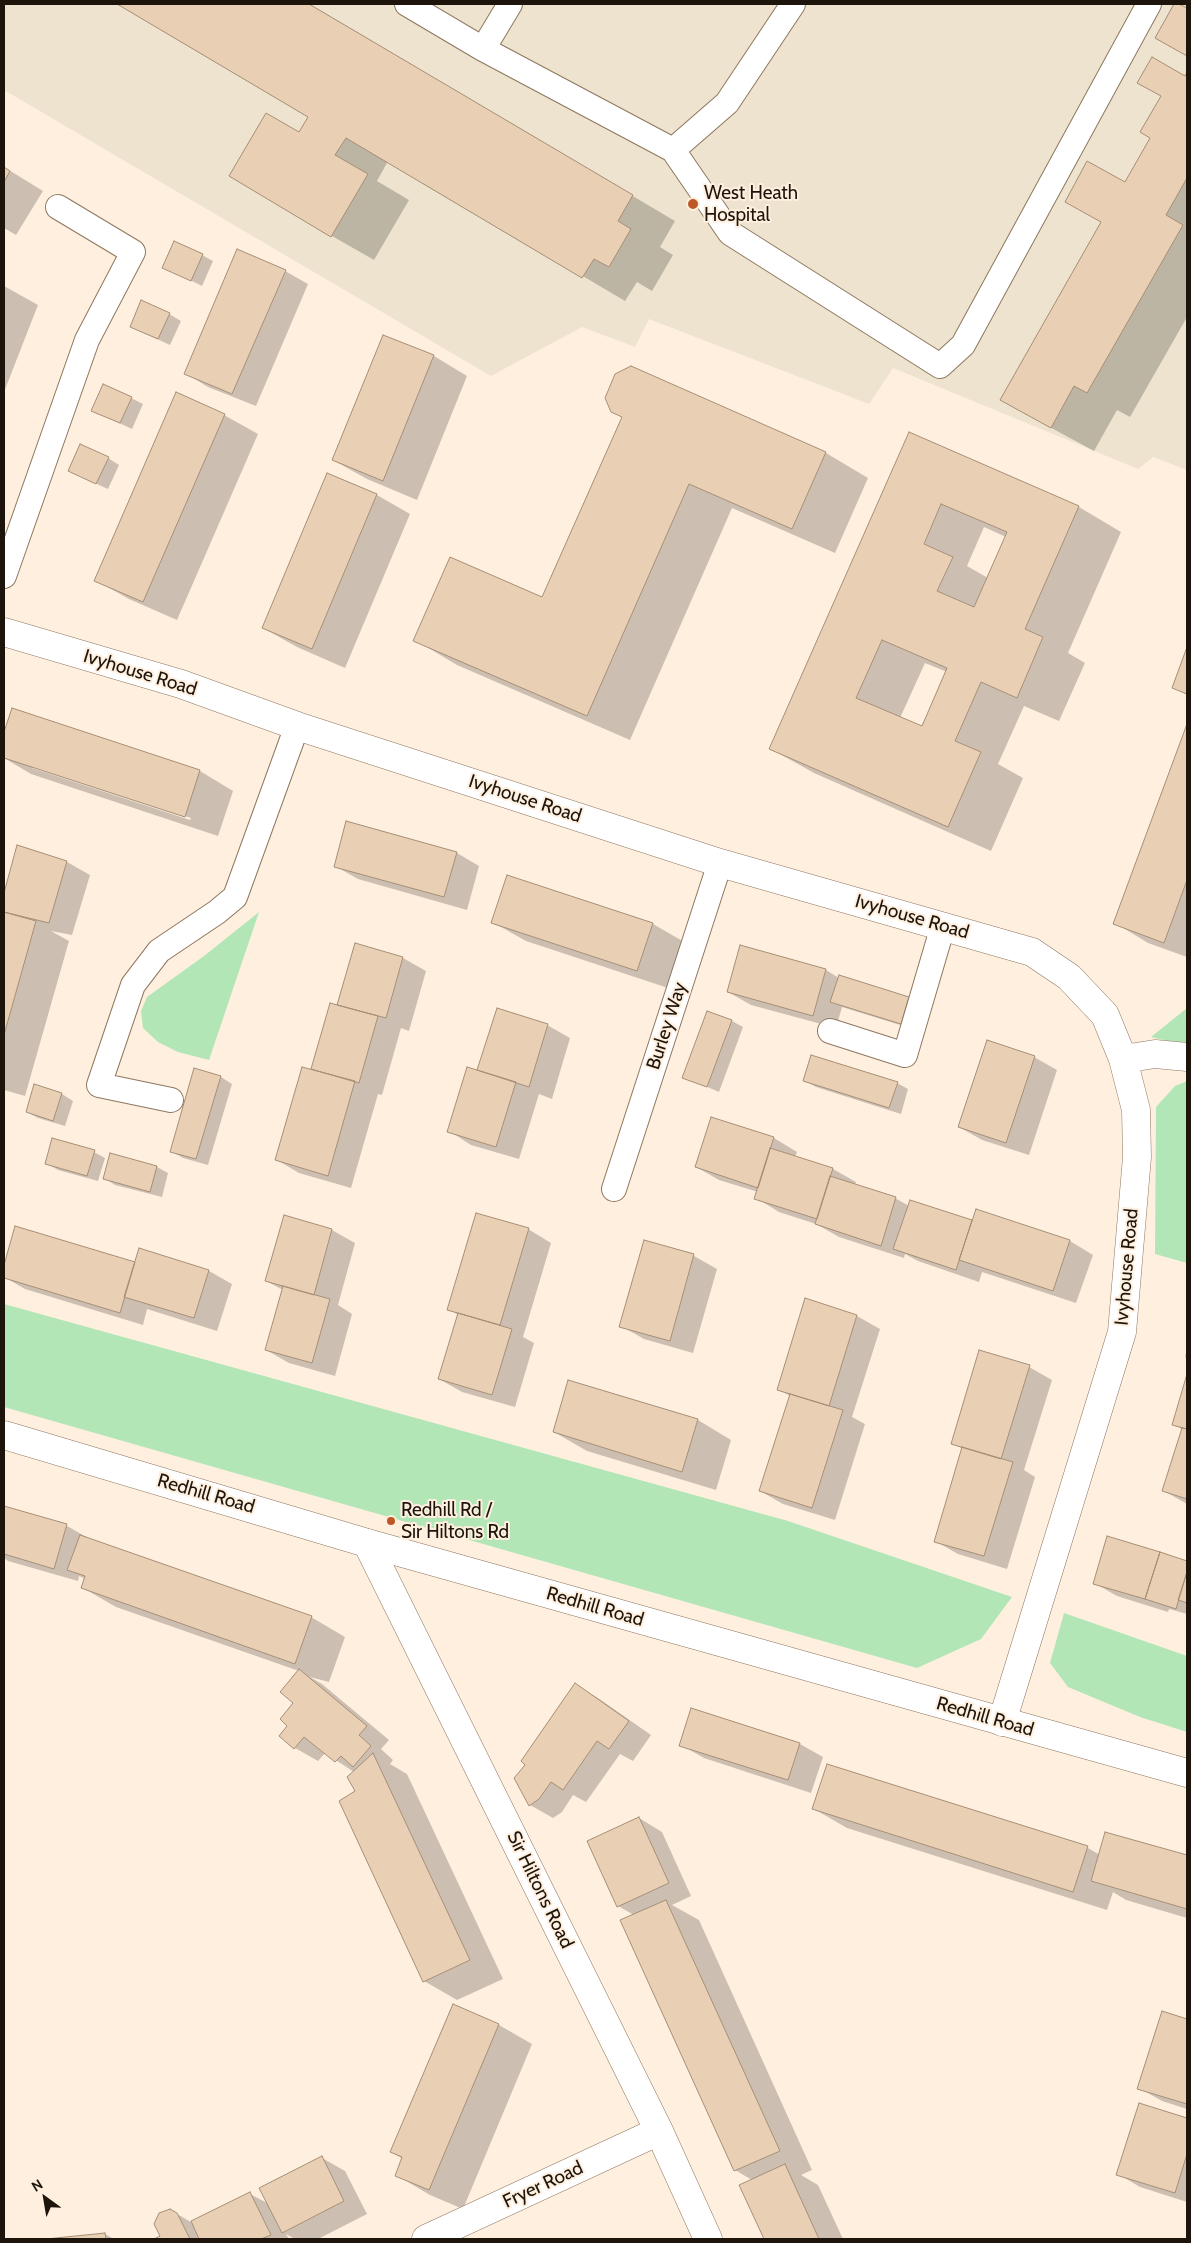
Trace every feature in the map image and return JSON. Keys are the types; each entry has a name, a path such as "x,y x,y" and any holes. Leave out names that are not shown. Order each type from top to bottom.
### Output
{"street":[{"name":"Ivyhouse Road","path":"4,632 180,684 297,726 720,862 1032,952 1069,977 1105,1015 1123,1059 1136,1110 1137,1157 1122,1332 1002,1722"},
{"path":"1123,1059 1155,1054 1187,1058"},
{"name":"Redhill Road","path":"4,1436 321,1528 367,1544 1187,1773"},
{"name":"Sir Hiltons Road","path":"367,1544 659,2131 708,2239"},
{"name":"Fryer Road","path":"426,2239 659,2131"}],"lane":[{"path":"407,4 483,48 673,150 730,233 940,366 963,345 1149,4"},
{"path":"483,48 510,4"},
{"path":"673,150 727,103 793,4"},
{"path":"4,576 87,340 133,252 58,207"},
{"path":"171,1100 99,1085 133,986 159,952 217,912 235,896 297,726"},
{"name":"Burley Way","path":"614,1189 720,862"},
{"path":"830,1032 905,1055 943,926"}],"shaded area":[{"name":"West Heath Hospital","path":"4,4 1187,4 1187,470 1153,457 1138,469 893,368 869,404 649,319 635,347 582,327 491,376 4,90"}],"green space":[{"path":"259,912 209,1060 178,1052 158,1042 143,1028 141,1011 147,997 204,956"},
{"path":"1187,1008 1187,1046 1151,1037"},
{"path":"1187,1081 1187,1263 1155,1254 1156,1107 1175,1086"},
{"path":"4,1304 788,1521 1012,1597 981,1639 917,1668 4,1407"},
{"path":"1064,1613 1187,1656 1187,1732 1140,1717 1068,1687 1050,1663"}],"building":[{"path":"117,4 309,4 633,195 618,221 631,229 609,267 594,259 582,278 346,138 335,155 368,174 331,237 229,176 266,113 299,132 308,117"},
{"path":"1174,4 1187,8 1187,56 1155,38"},
{"path":"1152,57 1185,76 1187,72 1187,178 1166,215 1183,225 1087,393 1074,386 1051,428 1000,400 1101,222 1065,202 1087,161 1125,182 1150,138 1140,132 1161,96 1137,83"},
{"path":"4,167 10,171 4,182"},
{"path":"174,241 203,254 191,281 162,268"},
{"path":"237,249 286,270 232,394 184,374"},
{"path":"141,300 170,313 158,339 130,327"},
{"path":"383,335 434,355 383,481 332,460"},
{"path":"631,366 826,452 792,529 689,484 587,716 413,641 450,557 542,597 622,417 611,412 605,398 615,374"},
{"path":"103,384 132,397 120,423 91,411"},
{"path":"176,392 225,414 143,602 94,581"},
{"path":"909,432 1079,506 1025,629 1043,637 1017,698 981,682 955,741 981,752 948,827 769,749","holes":["941,504 1007,532 974,607 937,591 953,557 924,544","882,640 947,668 922,726 856,698"]},
{"path":"80,444 109,457 96,484 68,471"},
{"path":"327,473 377,494 312,649 262,628"},
{"path":"1187,647 1187,694 1172,688"},
{"path":"12,708 200,770 185,817 4,758 4,732"},
{"path":"1187,724 1187,880 1164,943 1113,924"},
{"path":"346,821 457,852 444,897 334,867"},
{"path":"17,845 67,861 49,923 4,912 4,893"},
{"path":"507,875 653,923 637,971 491,923"},
{"path":"4,912 36,921 4,1035"},
{"path":"355,943 403,957 386,1018 337,1005"},
{"path":"740,945 826,969 813,1016 727,992"},
{"path":"839,975 909,997 901,1024 830,1002"},
{"path":"330,1003 378,1016 359,1083 311,1069"},
{"path":"497,1008 548,1024 529,1087 477,1070"},
{"path":"707,1011 732,1020 707,1087 682,1078"},
{"path":"987,1040 1035,1056 1006,1143 958,1127"},
{"path":"811,1055 898,1082 889,1108 803,1081"},
{"path":"302,1067 355,1081 328,1176 275,1160"},
{"path":"467,1067 516,1082 496,1147 447,1132"},
{"path":"194,1068 221,1076 196,1159 170,1152"},
{"path":"34,1084 62,1093 53,1121 26,1112"},
{"path":"711,1117 774,1137 758,1188 695,1167"},
{"path":"52,1138 95,1150 87,1176 45,1164"},
{"path":"770,1148 833,1168 817,1219 754,1199"},
{"path":"110,1153 157,1166 150,1192 103,1179"},
{"path":"830,1176 896,1197 881,1246 815,1224"},
{"path":"910,1200 972,1220 956,1270 893,1249"},
{"path":"976,1209 1070,1240 1053,1291 959,1260"},
{"path":"476,1213 529,1228 500,1325 447,1310"},
{"path":"284,1215 332,1229 314,1295 265,1281"},
{"path":"15,1226 135,1262 120,1313 4,1278 4,1265"},
{"path":"644,1240 694,1254 670,1341 619,1327"},
{"path":"139,1248 209,1270 194,1318 124,1297"},
{"path":"283,1286 330,1299 312,1363 265,1350"},
{"path":"805,1298 857,1315 829,1406 777,1390"},
{"path":"458,1313 512,1329 492,1395 438,1379"},
{"path":"979,1350 1030,1365 1001,1459 951,1444"},
{"path":"1187,1374 1187,1429 1172,1425"},
{"path":"568,1380 698,1419 682,1472 553,1432"},
{"path":"790,1394 843,1410 812,1508 759,1491"},
{"path":"1182,1428 1187,1429 1187,1499 1162,1491"},
{"path":"962,1447 1013,1462 984,1556 934,1542"},
{"path":"4,1506 67,1524 54,1569 4,1554"},
{"path":"80,1535 312,1616 295,1664 81,1588 85,1576 67,1570"},
{"path":"1107,1536 1160,1552 1145,1599 1093,1584"},
{"path":"1160,1552 1187,1561 1187,1572 1176,1609 1145,1599"},
{"path":"1187,1572 1187,1603 1178,1600"},
{"path":"299,1669 367,1726 359,1735 371,1746 353,1767 341,1756 335,1762 304,1737 294,1749 279,1736 287,1726 280,1719 293,1703 280,1692"},
{"path":"575,1683 629,1721 609,1749 597,1741 563,1790 551,1782 539,1799 529,1806 514,1778 525,1765 521,1761"},
{"path":"691,1708 800,1743 788,1780 679,1746"},
{"path":"373,1753 470,1960 423,1982 339,1801 355,1791 347,1777"},
{"path":"827,1764 1088,1846 1073,1892 812,1809"},
{"path":"639,1817 669,1883 617,1907 587,1841"},
{"path":"1105,1832 1187,1855 1187,1909 1091,1881"},
{"path":"666,1900 780,2151 734,2171 620,1920"},
{"path":"453,2004 499,2024 429,2190 395,2176 402,2157 390,2152"},
{"path":"1162,2011 1187,2019 1187,2104 1137,2089"},
{"path":"1139,2103 1187,2118 1187,2154 1175,2193 1116,2175"},
{"path":"322,2156 344,2201 282,2233 259,2188"},
{"path":"785,2164 819,2239 764,2239 739,2185"},
{"path":"250,2192 271,2235 261,2239 199,2239 191,2221"},
{"path":"170,2209 177,2213 190,2239 154,2239 160,2236 154,2224 159,2213"},
{"path":"105,2233 106,2239 46,2239"}],"place":[{"name":"West Heath Hospital","path":"693,204"},
{"name":"Redhill Rd / Sir Hiltons Rd","path":"391,1521"}]}
